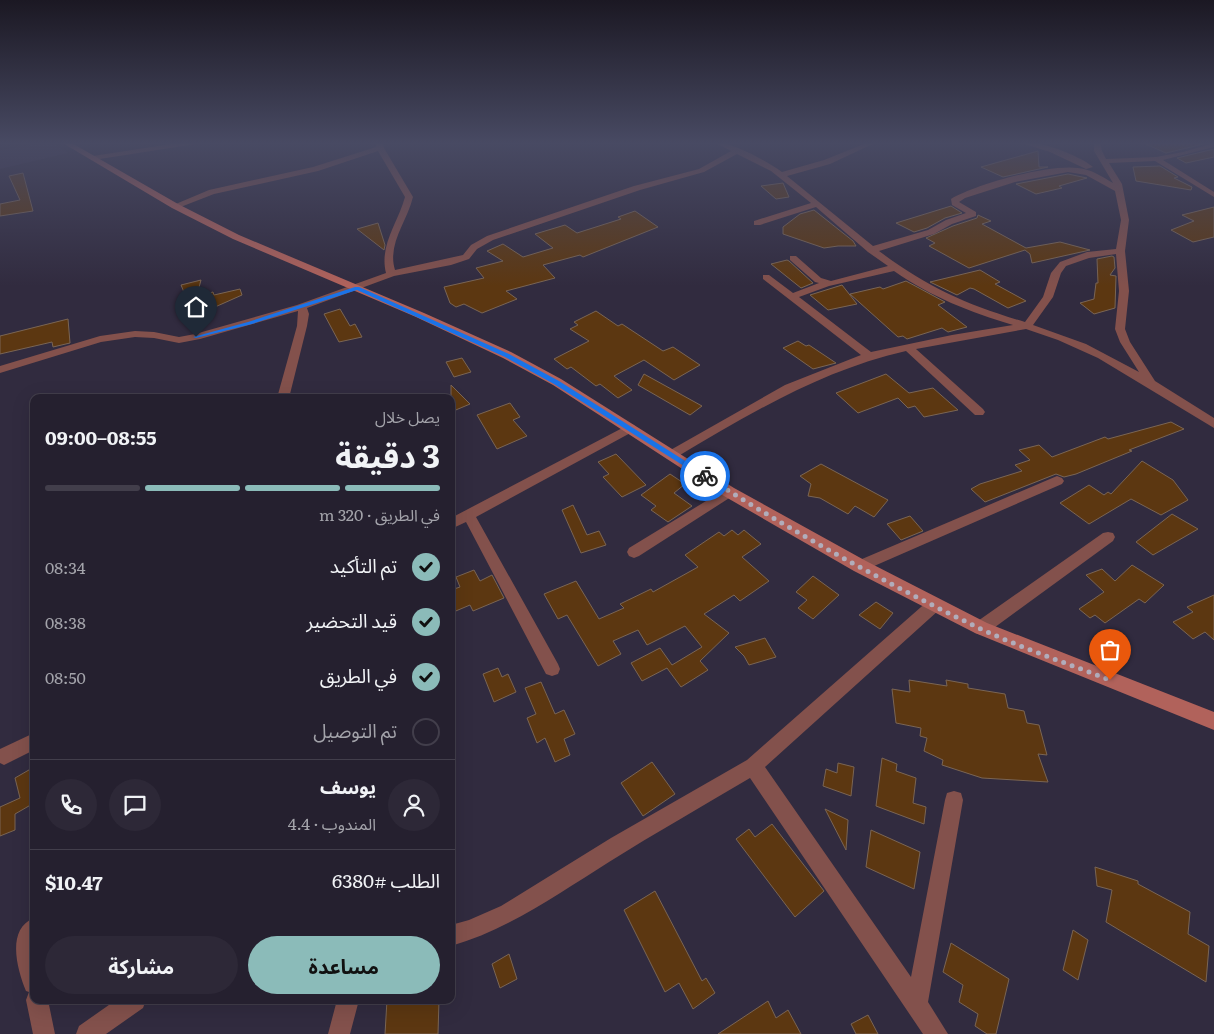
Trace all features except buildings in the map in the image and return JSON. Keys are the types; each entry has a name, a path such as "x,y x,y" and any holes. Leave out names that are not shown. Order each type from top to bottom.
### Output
{"main road":[{"path":"148,190 175,206 236,236 507,355 557,382 729,492 860,566 980,628 1214,721"}],"street":[{"path":"175,206 220,190"},
{"path":"391,274 387,255 391,240 407,210 409,196 406,190"},
{"path":"0,370 100,339 135,334 185,339 250,323 357,288 391,274 451,262 466,257 474,247 490,238 633,190"},
{"path":"800,190 893,268 928,289 949,299 1027,326 1095,353 1214,424"},
{"path":"871,250 931,232 949,222 973,214 954,200 974,190"},
{"path":"1120,190 1125,220 1120,251 1124,291 1120,329 1125,342 1148,377 1151,385"},
{"path":"757,223 817,204"},
{"path":"671,455 750,408 789,388 868,356 952,338 1027,326 1048,297 1056,273 1064,264 1086,255 1120,251"},
{"path":"793,258 818,280 827,284"},
{"path":"792,297 827,284 835,284 893,268"},
{"path":"766,277 868,356"},
{"path":"283,394 302,326 304,314 301,307"},
{"path":"909,348 979,412"},
{"path":"455,522 630,428"},
{"path":"860,566 1057,481"},
{"path":"634,552 729,492"},
{"path":"468,514 552,669"},
{"path":"980,628 1108,537"},
{"path":"455,935 472,930 508,913 618,845 753,766 934,605"},
{"path":"4,756 30,744"},
{"path":"753,766 937,1034"},
{"path":"917,1004 954,800"},
{"path":"30,930 26,942 30,962"},
{"path":"38,1004 44,1034"},
{"path":"87,1034 128,1004"},
{"path":"339,1034 347,1004"}],"way so far":[{"path":"705,476 729,492 860,566 934,605 980,628 1110,680"}],"route":[{"path":"196,337 250,323 357,288 507,355 557,382 705,476"}]}
